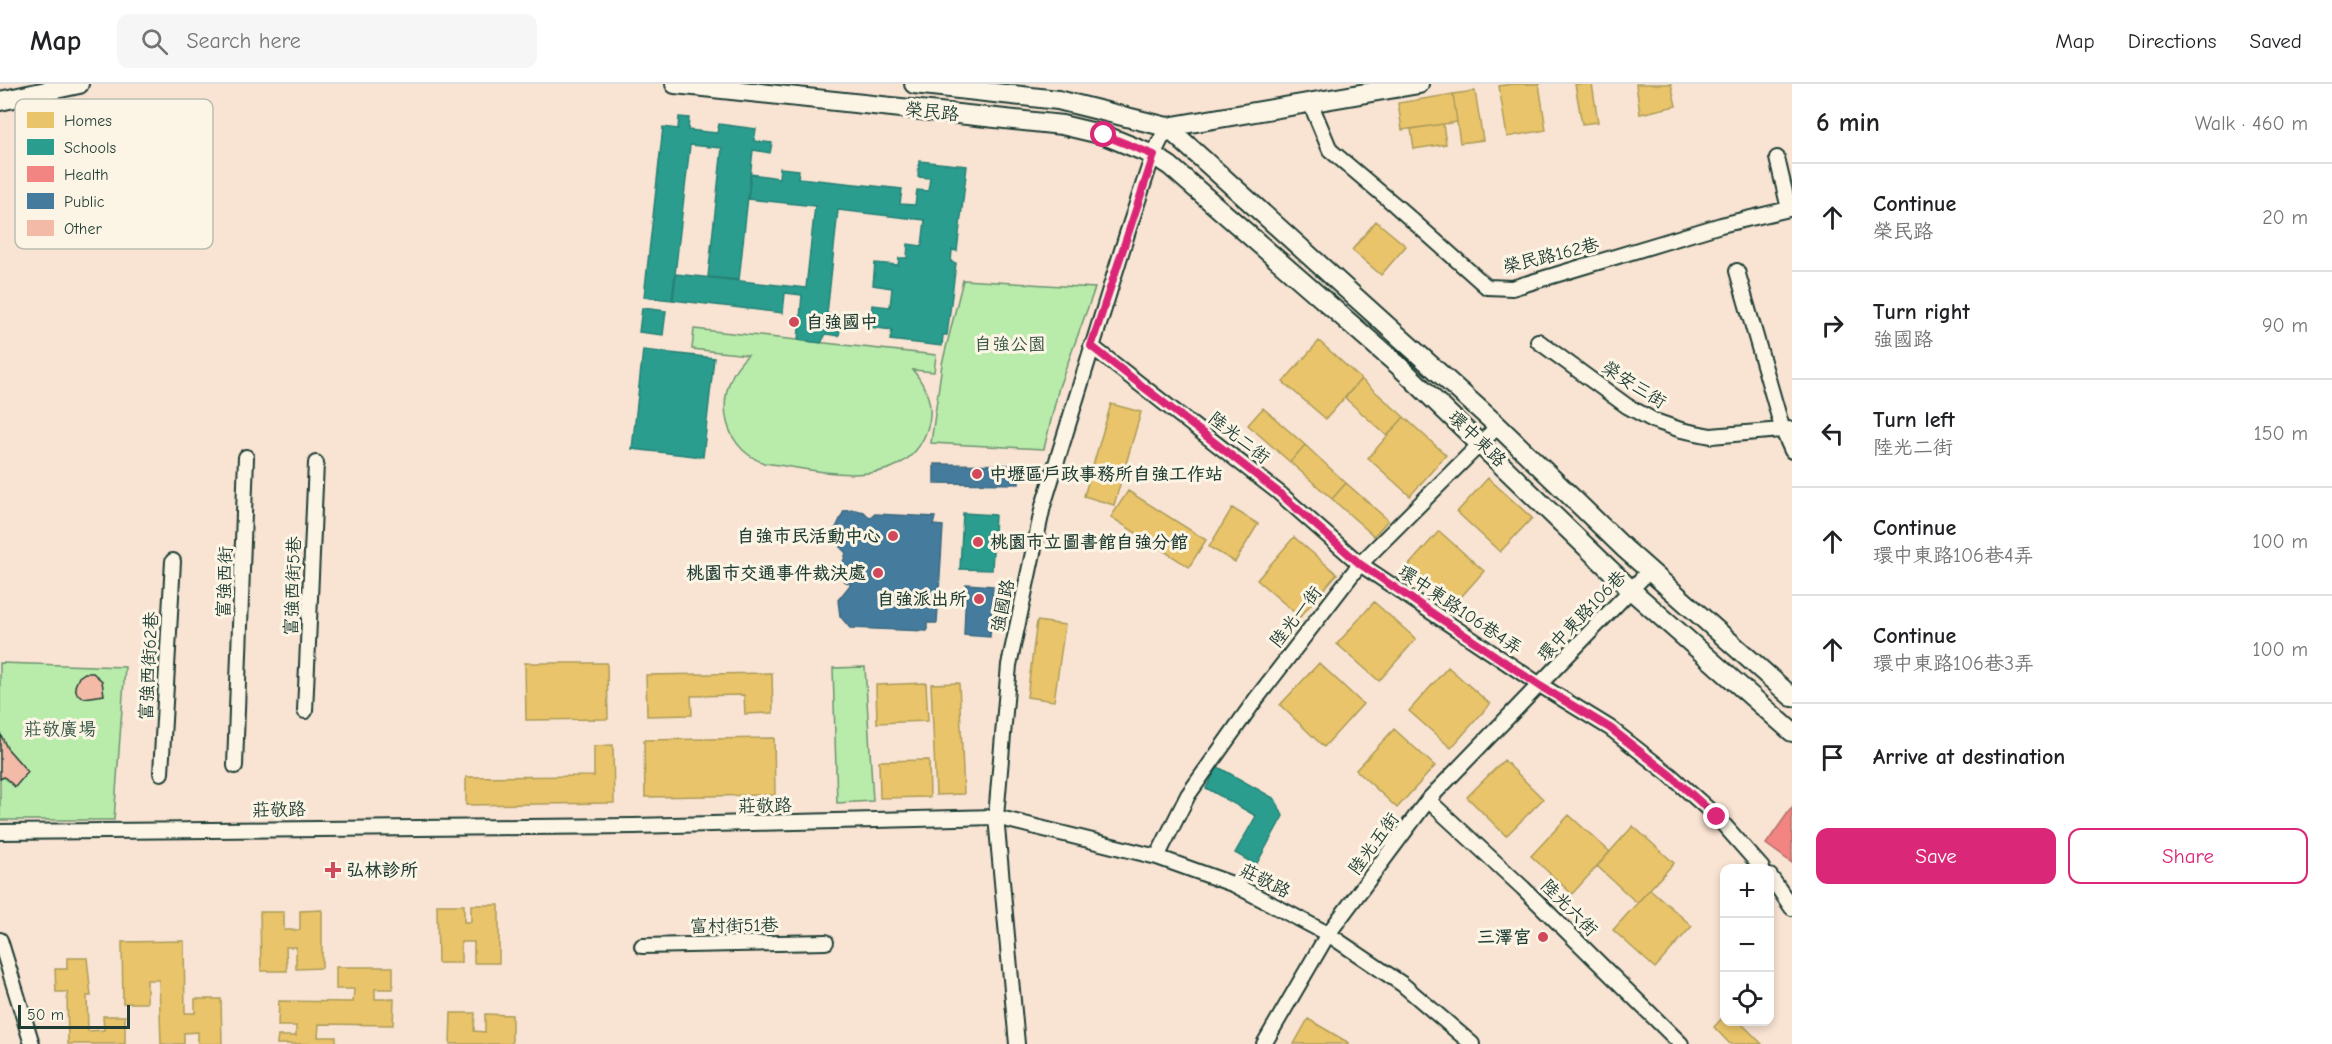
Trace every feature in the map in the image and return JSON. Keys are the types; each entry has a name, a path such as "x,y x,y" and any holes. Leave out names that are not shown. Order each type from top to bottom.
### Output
{"street":[{"path":"0,101 79,84"},
{"name":"榮民路","path":"675,84 1062,125 1104,135 1154,155"},
{"name":"榮民路","path":"914,84 1058,100 1167,127 1419,84"},
{"name":"榮民路162巷","path":"1310,102 1330,150 1487,287 1512,288 1721,225 1789,209 1777,158"},
{"path":"1154,155 1167,127"},
{"name":"環中東路","path":"1167,127 1498,426 1650,570 1792,697"},
{"name":"強國路","path":"1017,1044 996,818 1009,665 1043,506 1091,346 1154,155"},
{"name":"環中東路","path":"1154,155 1224,211 1399,366 1632,590 1792,732"},
{"path":"1737,271 1788,430 1792,452"},
{"name":"榮安三街","path":"1538,341 1628,406 1655,421 1711,436 1788,430"},
{"name":"陸光二街","path":"1091,346 1278,492 1360,564"},
{"name":"陸光一街","path":"1157,857 1188,795 1256,699 1360,564 1498,426"},
{"name":"富強西街","path":"235,766 246,457"},
{"name":"富強西街5巷","path":"305,711 316,463"},
{"name":"富強西街62巷","path":"161,773 173,561"},
{"name":"環中東路106巷4弄","path":"1360,564 1540,686 1610,728 1670,775 1717,817 1758,864"},
{"name":"環中東路106巷","path":"1540,686 1650,570"},
{"name":"陸光五街","path":"1264,1044 1328,934 1428,800 1540,686"},
{"name":"陸光六街","path":"1428,800 1523,888 1682,1044"},
{"name":"莊敬路","path":"0,832 634,826 996,818 1157,857 1235,885 1328,934 1402,984 1472,1044"},
{"path":"1774,882 1792,908"},
{"path":"0,940 32,1044"},
{"name":"富村街51巷","path":"642,946 826,942"}],"green space":[{"name":"自強公園","path":"963,280 1095,288 1059,387 1044,449 931,443 942,364"},
{"path":"694,329 936,355 934,372 913,370 926,391 930,406 927,430 916,451 899,464 879,471 857,474 833,473 764,463 748,455 737,443 729,429 726,414 726,398 730,382 737,368 748,355 692,349"},
{"name":"莊敬廣場","path":"0,663 125,667 114,820 0,820"},
{"path":"865,667 873,801 837,803 833,668"}],"building: Homes":[{"path":"1539,84 1546,130 1507,137 1499,86"},
{"path":"1575,84 1592,84 1598,122 1582,124"},
{"path":"1636,84 1671,84 1676,106 1640,114"},
{"path":"1475,91 1483,140 1460,143 1453,94"},
{"path":"1453,94 1457,122 1402,130 1398,103"},
{"path":"1443,124 1446,144 1414,149 1411,129"},
{"path":"1376,221 1406,246 1381,275 1352,250"},
{"path":"1319,341 1361,379 1326,419 1283,382"},
{"path":"1361,379 1404,417 1387,436 1345,398"},
{"path":"1111,404 1141,412 1114,505 1084,496"},
{"path":"1263,408 1305,445 1290,462 1248,425"},
{"path":"1404,417 1446,455 1410,496 1368,458"},
{"path":"1305,445 1346,483 1332,499 1290,462"},
{"path":"1488,478 1532,518 1500,552 1457,512"},
{"path":"1346,483 1388,520 1374,536 1332,499"},
{"path":"1128,491 1206,540 1189,567 1111,517"},
{"path":"1232,508 1258,524 1235,562 1209,547"},
{"path":"1439,531 1484,571 1454,605 1409,565"},
{"path":"1294,537 1337,574 1300,617 1257,580"},
{"path":"1374,602 1416,639 1379,681 1337,644"},
{"path":"1037,621 1065,625 1054,701 1027,697"},
{"path":"525,663 607,663 608,719 526,720"},
{"path":"1319,663 1363,704 1324,747 1280,705"},
{"path":"1448,667 1490,704 1451,748 1409,711"},
{"path":"772,673 773,713 745,714 744,695 691,696 692,715 647,716 646,675"},
{"path":"926,683 928,721 877,723 876,685"},
{"path":"959,683 964,794 936,795 931,684"},
{"path":"1394,729 1435,766 1397,808 1356,770"},
{"path":"774,738 775,795 645,797 644,740"},
{"path":"613,745 614,803 466,805 466,777 594,776 594,746"},
{"path":"929,760 930,797 880,798 879,761"},
{"path":"1504,760 1543,799 1506,836 1467,797"},
{"path":"1569,815 1610,852 1572,894 1531,856"},
{"path":"1633,826 1674,863 1637,903 1597,866"},
{"path":"1650,889 1692,926 1655,968 1613,930"},
{"path":"437,905 464,905 464,922 471,922 471,905 499,905 499,963 474,963 474,942 461,942 461,963 438,963"},
{"path":"322,910 322,968 296,969 296,947 286,947 287,971 261,971 260,912 284,912 284,930 300,930 300,911"},
{"path":"184,941 185,1013 195,1013 195,999 221,999 222,1044 198,1044 198,1032 184,1033 184,1044 161,1044 159,980 147,980 147,1003 123,1003 122,942"},
{"path":"67,958 87,958 91,996 87,996 88,1031 104,1030 103,1016 125,1016 125,1044 68,1044 67,992 56,992 55,969 67,969"},
{"path":"336,967 393,967 393,989 375,989 375,999 394,999 393,1025 319,1024 318,1037 336,1037 336,1044 277,1044 278,1036 296,1036 296,1026 278,1026 279,1001 353,1002 354,989 336,989"},
{"path":"451,1013 475,1013 474,1031 485,1032 485,1014 512,1015 512,1044 450,1044"},
{"path":"1308,1019 1349,1043 1294,1044"},
{"path":"1720,1020 1720,1026 1744,1026 1762,1044 1730,1044 1714,1027"}],"building: Schools":[{"path":"679,117 689,118 688,130 717,133 719,124 756,129 754,141 772,143 770,153 753,150 739,280 708,277 722,148 690,145 672,300 644,297 663,127 678,129"},
{"path":"919,161 967,166 957,251 952,250 951,262 956,263 947,335 943,335 942,346 890,340 892,330 870,327 872,305 890,307 892,288 873,285 875,263 898,265 899,258 907,258 908,244 922,246 925,220 838,210 827,314 842,316 839,336 826,334 821,343 798,340 802,295 785,293 783,313 673,300 676,274 806,288 815,206 748,199 751,174 779,178 780,168 799,170 798,178 902,189 900,204 915,205 917,190 928,191 930,178 918,177"},
{"path":"642,308 666,311 663,335 639,332"},
{"path":"643,350 714,358 703,457 632,449"},
{"name":"桃園市立圖書館自強分館","path":"963,513 995,515 992,570 960,569"},
{"path":"1218,767 1275,799 1283,816 1256,865 1235,853 1256,816 1206,788"}],"building: Health":[{"path":"1792,807 1792,863 1766,844"}],"building: Public":[{"name":"中壢區戶政事務所自強工作站","path":"934,464 1019,465 1019,484 934,483"},
{"path":"844,511 864,512 870,518 875,514 935,517 933,525 943,526 937,623 927,623 927,631 850,628 840,616 838,600 851,584 844,581 845,573 840,572 846,553 835,542 834,532"},
{"name":"自強派出所","path":"966,584 993,586 990,637 964,635"}],"building: Other":[{"path":"85,673 93,673 102,681 104,695 84,698 77,694 75,686 79,677"},
{"path":"0,733 7,748 28,772 15,787 4,777 0,779"}],"place":[{"name":"自強國中","path":"794,322"},
{"name":"中壢區戶政事務所自強工作站","path":"977,474"},
{"name":"自強市民活動中心","path":"893,536"},
{"name":"桃園市立圖書館自強分館","path":"978,542"},
{"name":"桃園市交通事件裁決處","path":"878,573"},
{"name":"自強派出所","path":"979,599"},
{"name":"弘林診所","path":"333,870"},
{"name":"三澤宮","path":"1543,937"}],"route":[{"path":"1104,135 1154,155 1091,346 1278,492 1360,564 1540,686 1610,728 1670,775 1717,817"}]}
